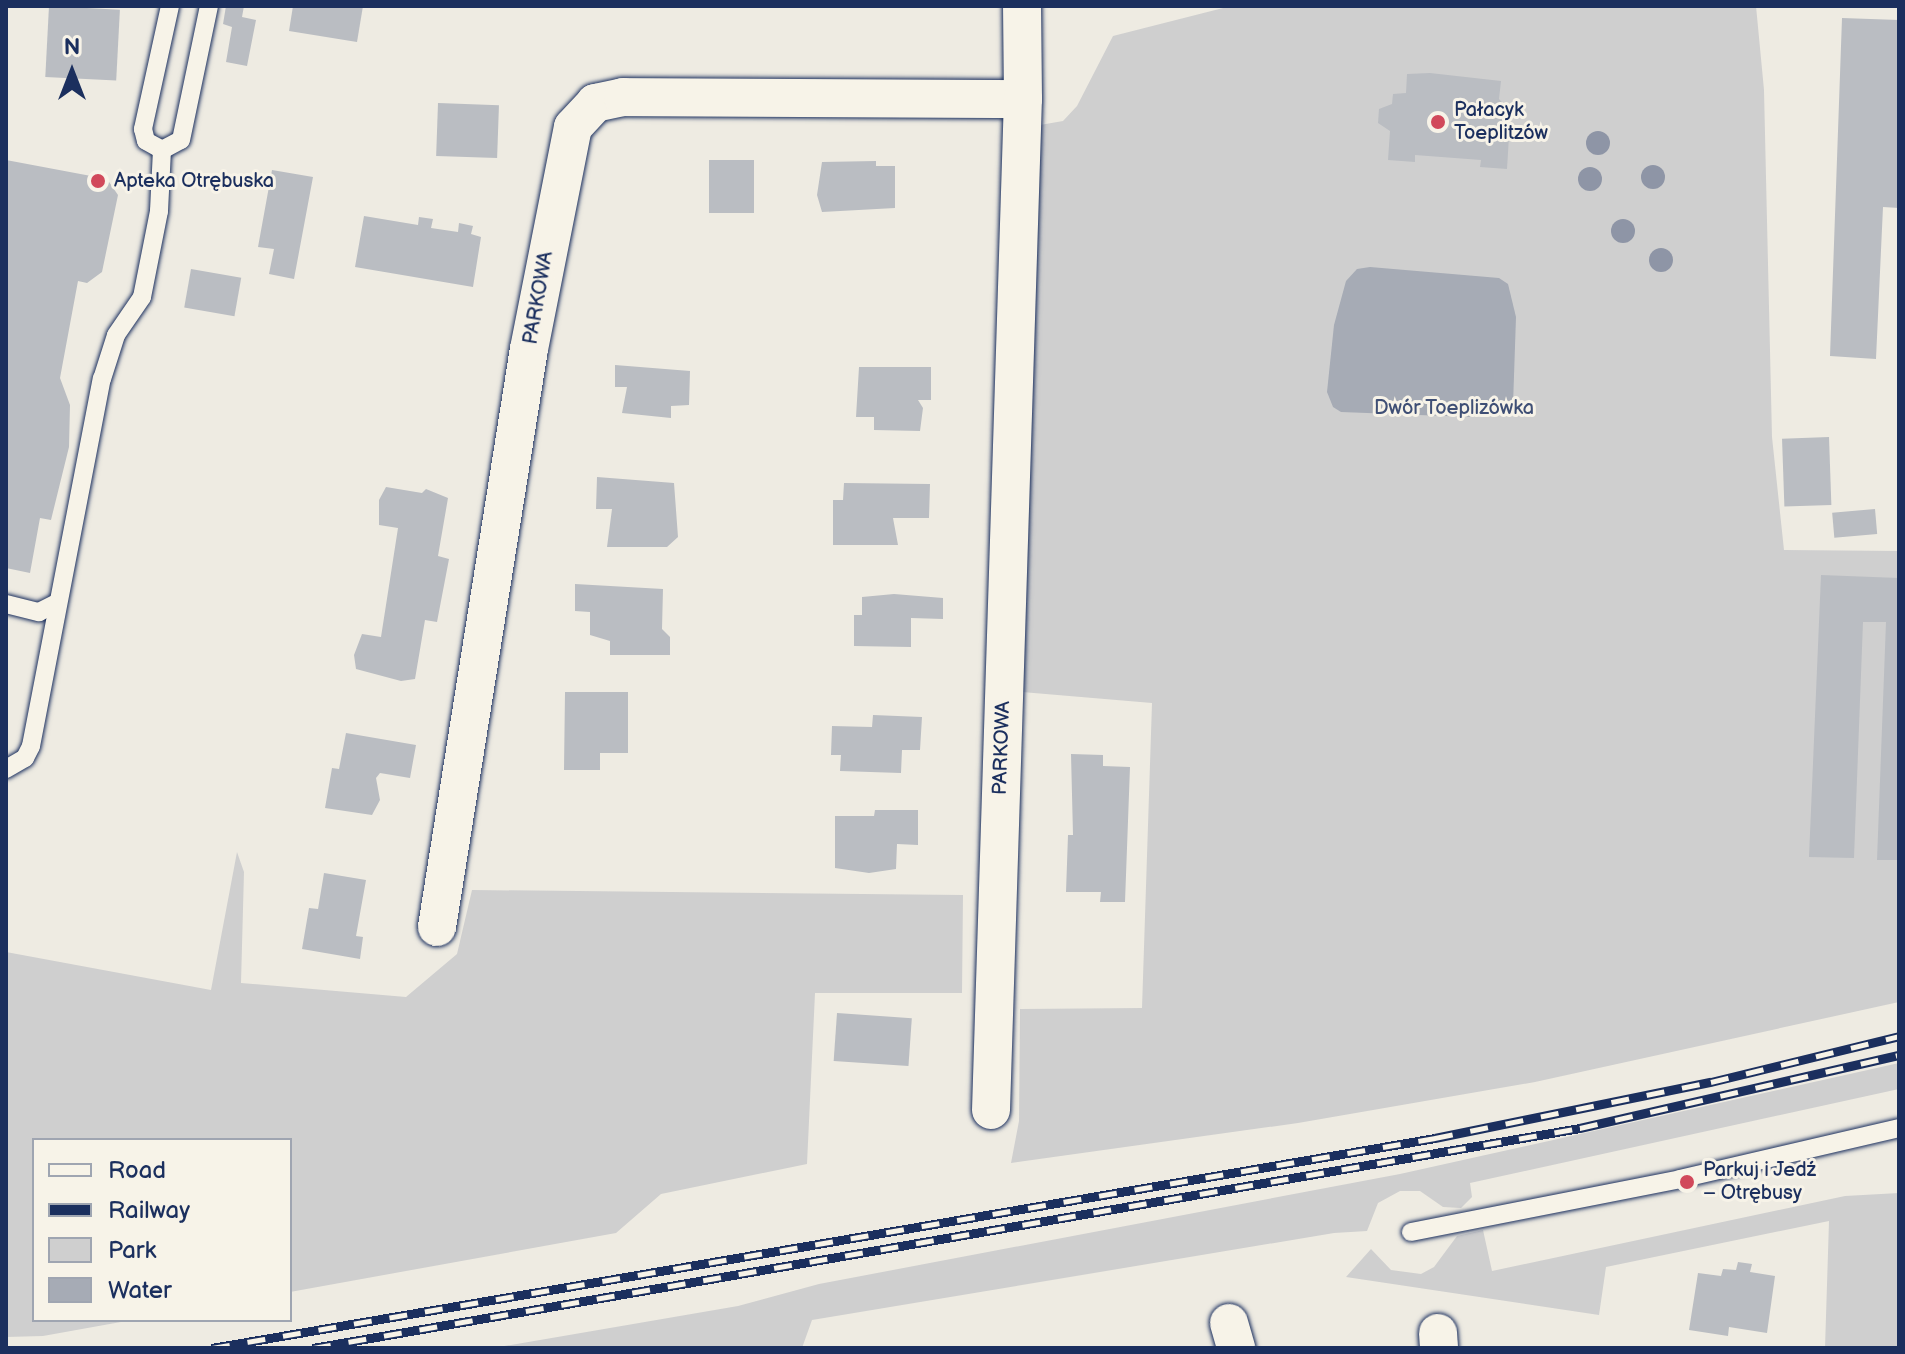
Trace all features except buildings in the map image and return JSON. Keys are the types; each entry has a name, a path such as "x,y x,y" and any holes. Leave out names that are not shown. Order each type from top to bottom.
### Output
{"street":[{"name":"PARKOWA","path":"991,1110 1023,99 1022,6"},
{"name":"PARKOWA","path":"437,927 529,349 567,142 578,120 595,103 623,97 1023,99"}],"lane":[{"path":"162,150 146,141 143,129 170,6"},
{"path":"162,150 181,140 209,6"},
{"path":"6,769 16,767 31,746 109,353 142,297 159,211 162,150"},
{"path":"6,604 39,612 57,603"},
{"path":"1411,1232 1680,1179 1899,1128"}],"green space":[{"name":"Dwór Toeplizówka","path":"1231,6 1756,6 1764,90 1772,437 1784,550 1899,551 1899,1002 1535,1082 1298,1123 1011,1163 1019,1121 1020,1009 1142,1008 1152,703 1022,692 1040,125 1063,121 1077,106 1113,36"},
{"path":"237,852 244,872 241,983 406,997 457,954 472,890 963,895 962,993 815,993 807,1164 661,1194 616,1233 292,1292 292,1138 32,1138 32,1322 121,1322 43,1336 6,1337 6,952 211,990"},
{"path":"1899,1063 1899,1089 1470,1183 1472,1197 1461,1208 1443,1207 1420,1191 1400,1191 1378,1203 1367,1231 1334,1233 812,1320 802,1348 493,1348 738,1306 819,1284 1400,1174"},
{"path":"1899,1193 1899,1348 1825,1348 1829,1221 1606,1267 1599,1315 1346,1277 1371,1249 1391,1270 1421,1274 1434,1267 1457,1236 1483,1230 1492,1271 1845,1196"}],"water":[{"path":"1370,267 1499,278 1508,284 1516,317 1513,405 1471,417 1341,412 1333,407 1327,392 1334,325 1346,281 1357,269"}],"railway":[{"path":"212,1348 1435,1138 1711,1082 1899,1036"},
{"path":"313,1348 1580,1128 1899,1055"}],"place":[{"name":"Pałacyk Toeplitzów","path":"1438,122"},
{"name":"Apteka Otrębuska","path":"98,181"},
{"name":"Parkuj i Jedź – Otrębusy","path":"1687,1182"}]}
